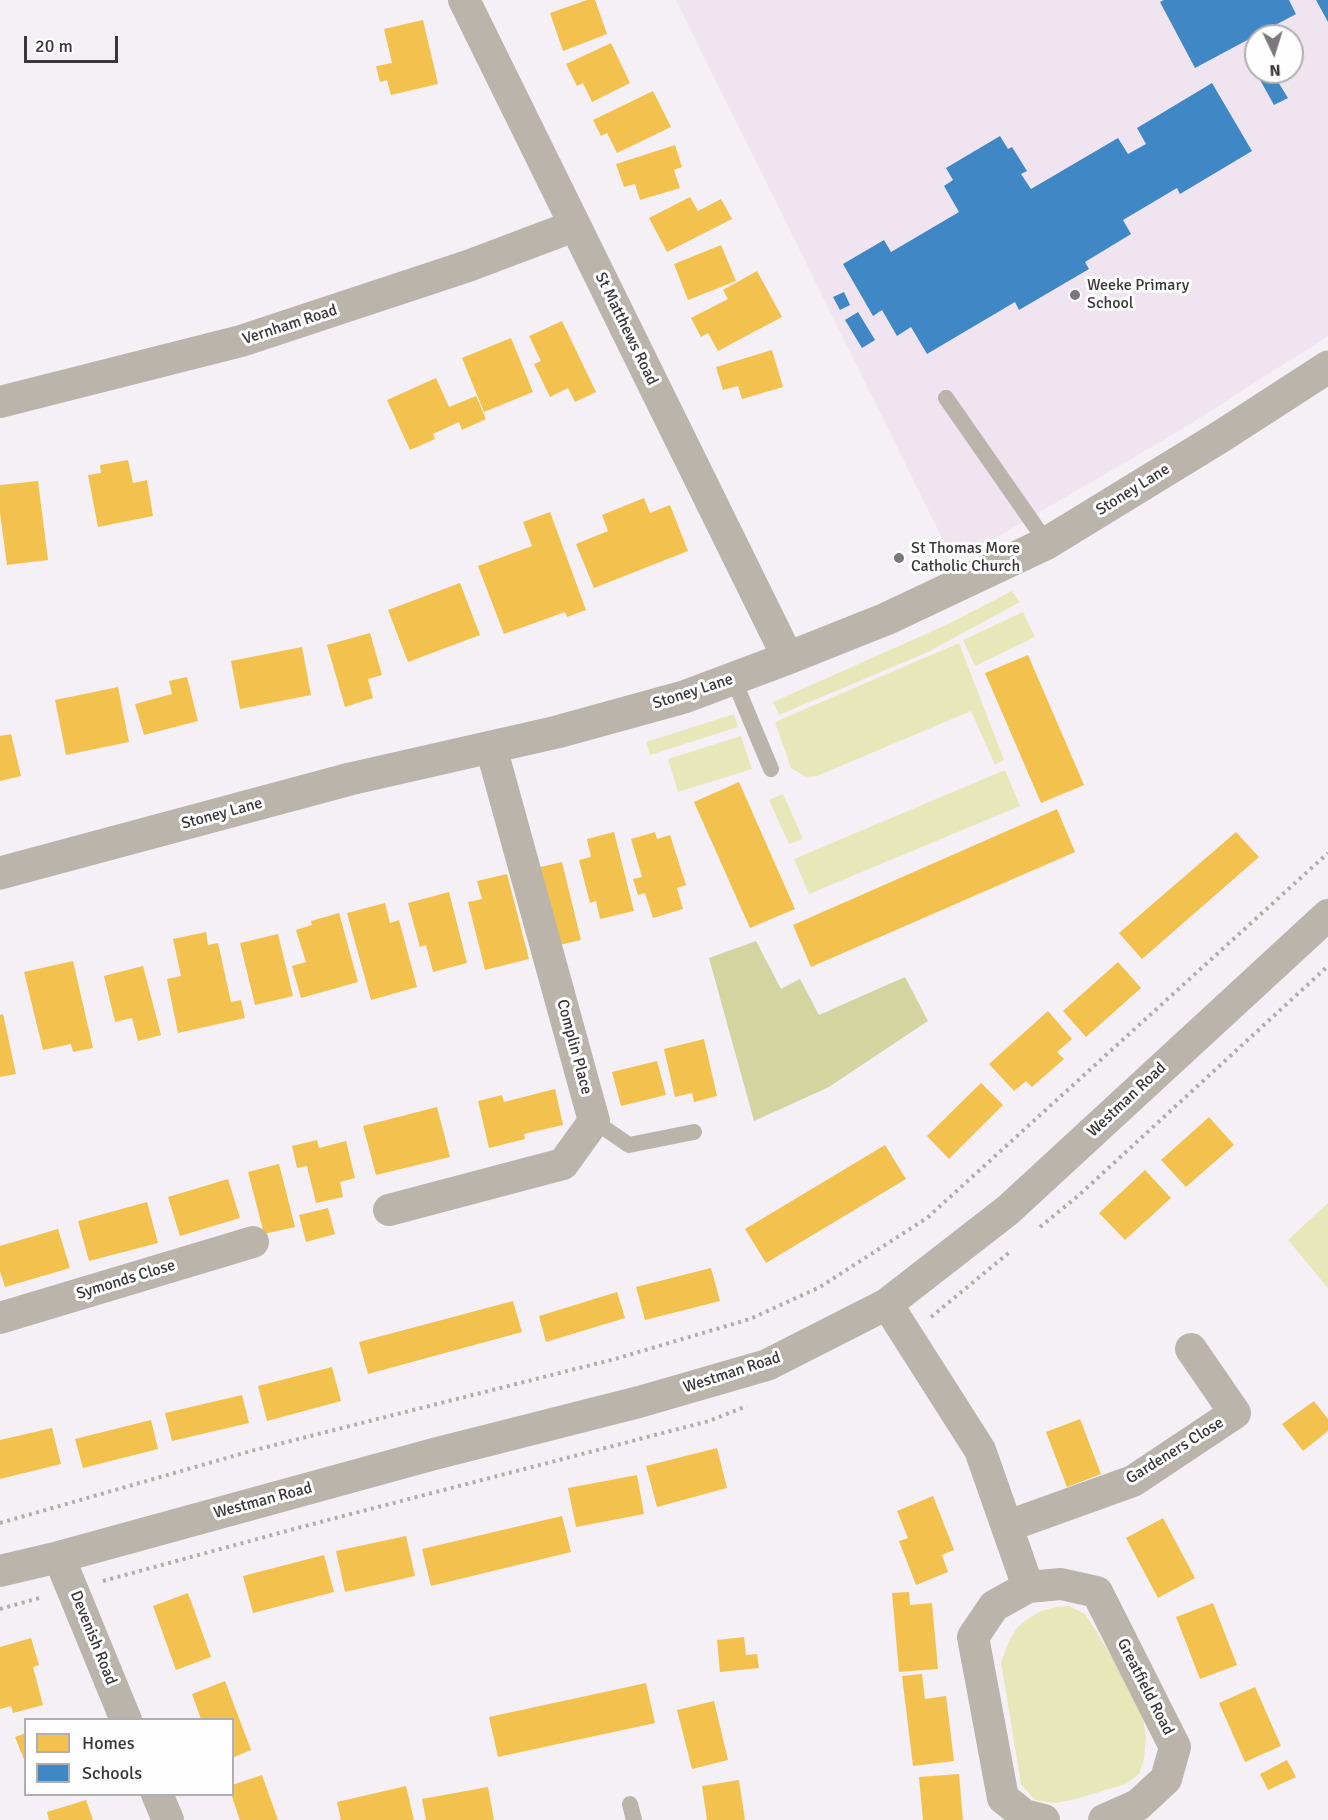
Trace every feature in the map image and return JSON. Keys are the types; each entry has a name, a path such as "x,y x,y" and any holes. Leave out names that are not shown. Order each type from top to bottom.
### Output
{"street":[{"name":"St Matthews Road","path":"464,0 788,658"},
{"name":"Vernham Road","path":"0,402 241,341 468,266 574,225"},
{"name":"Stoney Lane","path":"0,873 350,779 557,732 672,700 788,658 886,618 1047,543 1328,367"},
{"name":"Complin Place","path":"491,747 594,1121"},
{"name":"Westman Road","path":"0,1571 59,1557 434,1454 639,1402 767,1365 887,1304 1008,1210 1328,915"},
{"path":"388,1210 563,1164 594,1121"},
{"name":"Symonds Close","path":"0,1318 253,1242"},
{"path":"887,1304 980,1450 1028,1587"},
{"name":"Gardeners Close","path":"1008,1526 1133,1480 1235,1413 1191,1349"},
{"name":"Devenish Road","path":"59,1557 126,1718"},
{"name":"Greatfield Road","path":"1044,1820 1024,1815 1003,1798 973,1637 994,1606 1028,1587 1061,1584 1097,1592 1175,1747 1166,1779 1138,1805 1104,1820"},
{"path":"158,1796 168,1820"}],"lane":[{"path":"946,398 1047,543"},
{"path":"733,678 771,769"},
{"path":"594,1121 629,1144 694,1132"}],"path":[{"path":"0,1523 251,1452 615,1359 750,1318 820,1287 927,1218 1328,853"},
{"path":"0,1609 72,1589"}],"shaded area":[{"name":"Weeke Primary School","path":"676,0 1328,0 1328,336 1179,431 954,562"}],"green space":[{"path":"1012,591 1020,602 928,652 779,715 773,702 946,625"},
{"path":"1023,612 1035,637 975,666 963,640"},
{"path":"959,643 1004,760 995,765 971,711 817,776 806,777 791,768 775,722"},
{"path":"734,714 738,727 650,755 646,742"},
{"path":"741,736 752,769 678,792 668,759"},
{"path":"1005,770 1020,806 809,894 794,859"},
{"path":"783,794 803,839 789,844 769,800"},
{"path":"756,941 781,989 800,979 819,1015 905,977 928,1021 829,1087 754,1121 709,958"},
{"path":"1328,1203 1328,1288 1288,1240"},
{"path":"1069,1606 1085,1614 1134,1692 1143,1716 1146,1738 1144,1759 1139,1774 1126,1784 1055,1803 1035,1800 1021,1784 1001,1662 1009,1641 1017,1628 1026,1620 1039,1612"}],"building: Homes":[{"path":"587,0 595,0 607,34 563,51 550,13"},
{"path":"423,20 438,84 391,95 387,80 380,82 376,66 392,63 384,29"},
{"path":"611,43 630,83 592,102 583,83 577,86 566,64"},
{"path":"653,91 671,127 617,153 607,133 601,136 593,120"},
{"path":"675,145 682,167 674,170 680,188 640,200 635,184 624,187 616,164"},
{"path":"690,197 698,211 721,199 732,219 667,252 649,218"},
{"path":"721,245 736,281 688,300 674,264"},
{"path":"757,271 782,317 718,351 708,333 701,337 691,318 728,299 723,290"},
{"path":"562,321 596,392 575,402 568,388 550,397 534,364 541,361 529,336"},
{"path":"511,338 533,392 484,412 462,358"},
{"path":"772,350 783,387 742,399 738,386 723,390 716,367"},
{"path":"436,378 449,407 476,396 486,419 462,430 459,422 433,434 435,439 410,450 387,400"},
{"path":"128,460 133,483 147,480 153,516 98,527 88,475 101,473 100,465"},
{"path":"38,481 48,560 7,565 0,513 0,485"},
{"path":"644,498 650,513 670,505 688,551 594,588 576,544 608,531 602,515"},
{"path":"550,512 586,610 567,617 565,612 504,634 478,566 532,546 523,522"},
{"path":"460,583 480,635 408,662 388,610"},
{"path":"370,633 382,675 368,679 373,698 345,707 327,645"},
{"path":"302,647 311,695 240,709 231,661"},
{"path":"1028,655 1084,785 1041,803 985,673"},
{"path":"187,677 198,721 144,735 135,704 172,694 169,681"},
{"path":"118,687 129,742 66,755 55,700"},
{"path":"11,734 21,776 0,781 0,736"},
{"path":"739,782 795,909 750,928 694,802"},
{"path":"1057,809 1075,852 811,967 793,925"},
{"path":"614,832 634,911 600,919 596,901 590,903 579,860 591,857 587,839"},
{"path":"655,832 657,839 670,835 686,885 677,888 683,909 653,918 645,893 638,895 633,879 642,877 631,839"},
{"path":"1236,832 1259,857 1142,959 1119,933"},
{"path":"562,862 581,940 555,946 536,868"},
{"path":"507,874 529,959 485,970 468,902 482,899 477,881"},
{"path":"449,892 467,963 433,972 426,945 420,947 408,903"},
{"path":"385,903 390,923 399,920 417,987 371,1000 347,913"},
{"path":"339,913 358,982 301,998 292,966 306,962 296,930 312,925 311,921"},
{"path":"206,932 208,945 218,943 231,1002 241,1000 245,1018 178,1033 167,979 181,976 173,939"},
{"path":"278,934 293,996 255,1005 240,943"},
{"path":"73,961 93,1048 73,1052 71,1044 43,1050 24,972"},
{"path":"1118,962 1141,988 1086,1037 1063,1011"},
{"path":"143,966 161,1035 138,1041 132,1018 115,1022 104,976"},
{"path":"1048,1011 1072,1039 1057,1052 1064,1059 1032,1087 1026,1081 1014,1091 989,1064"},
{"path":"3,1014 16,1074 0,1077 0,1015"},
{"path":"704,1039 717,1096 694,1102 692,1093 675,1097 664,1049"},
{"path":"657,1061 666,1095 621,1106 612,1072"},
{"path":"981,1083 1003,1105 949,1159 927,1136"},
{"path":"555,1089 563,1125 524,1134 525,1139 489,1148 478,1101 502,1095 504,1102"},
{"path":"437,1107 450,1157 376,1175 363,1126"},
{"path":"1209,1117 1234,1145 1186,1187 1161,1160"},
{"path":"317,1140 319,1148 346,1141 355,1178 340,1182 343,1197 316,1203 307,1166 297,1168 292,1146"},
{"path":"885,1145 906,1179 766,1263 745,1229"},
{"path":"279,1164 295,1227 264,1234 248,1172"},
{"path":"1145,1170 1171,1198 1125,1240 1099,1213"},
{"path":"228,1179 240,1218 180,1236 168,1197"},
{"path":"147,1202 158,1243 89,1261 78,1221"},
{"path":"328,1208 335,1234 306,1242 299,1215"},
{"path":"58,1229 70,1268 5,1287 0,1271 0,1246"},
{"path":"711,1268 720,1301 645,1320 636,1287"},
{"path":"617,1292 625,1318 546,1342 539,1316"},
{"path":"513,1301 522,1332 368,1374 359,1342"},
{"path":"332,1367 341,1401 267,1421 258,1386"},
{"path":"242,1395 249,1423 172,1441 165,1413"},
{"path":"1314,1401 1328,1419 1328,1431 1303,1451 1282,1424"},
{"path":"1080,1419 1101,1474 1067,1487 1046,1432"},
{"path":"151,1420 158,1449 83,1468 75,1439"},
{"path":"52,1428 61,1464 0,1479 0,1440"},
{"path":"717,1448 727,1488 657,1507 646,1466"},
{"path":"637,1475 644,1514 576,1527 568,1488"},
{"path":"933,1496 954,1550 942,1555 948,1572 916,1585 899,1541 908,1538 897,1511"},
{"path":"562,1516 571,1552 431,1586 422,1549"},
{"path":"1163,1518 1195,1578 1158,1598 1126,1538"},
{"path":"406,1536 415,1576 345,1592 336,1551"},
{"path":"324,1555 334,1592 253,1613 243,1576"},
{"path":"909,1592 910,1605 932,1603 938,1669 899,1672 892,1593"},
{"path":"188,1593 211,1657 176,1670 153,1606"},
{"path":"1213,1603 1237,1665 1200,1679 1176,1617"},
{"path":"744,1637 746,1655 757,1654 759,1668 720,1672 717,1640"},
{"path":"31,1638 39,1665 33,1667 43,1705 13,1713 11,1706 0,1709 0,1647"},
{"path":"922,1674 925,1699 946,1696 954,1761 913,1766 902,1676"},
{"path":"225,1681 251,1750 234,1757 234,1718 201,1718 192,1694"},
{"path":"646,1683 655,1723 498,1757 489,1717"},
{"path":"1255,1687 1281,1746 1245,1762 1219,1703"},
{"path":"714,1701 728,1760 692,1769 677,1710"},
{"path":"24,1734 24,1760 15,1737"},
{"path":"1287,1760 1296,1777 1268,1790 1260,1774"},
{"path":"959,1774 963,1820 923,1820 919,1777"},
{"path":"262,1775 278,1820 240,1820 232,1796 234,1796 234,1784"},
{"path":"739,1780 745,1820 707,1820 702,1786"},
{"path":"406,1786 414,1820 341,1820 337,1802"},
{"path":"488,1787 494,1820 426,1820 422,1799"},
{"path":"86,1800 93,1820 49,1820 47,1812"}],"building: Schools":[{"path":"1164,0 1289,0 1296,14 1277,24 1244,24 1244,42 1195,68 1160,2"},
{"path":"1316,0 1328,0 1328,22"},
{"path":"1212,83 1252,151 1180,194 1177,188 1123,220 1131,234 1085,262 1089,269 1019,310 1015,302 927,354 911,327 897,336 882,310 873,316 843,264 884,240 891,252 959,212 944,186 953,180 946,168 1000,136 1008,149 1012,147 1027,171 1021,174 1031,189 1118,138 1128,154 1146,144 1137,128"},
{"path":"1262,84 1279,84 1288,98 1274,105"},
{"path":"844,292 850,305 840,310 833,297"},
{"path":"858,312 875,340 862,348 845,320"}],"place":[{"name":"Weeke Primary School","path":"1075,295"},
{"name":"St Thomas More Catholic Church","path":"899,558"}]}
